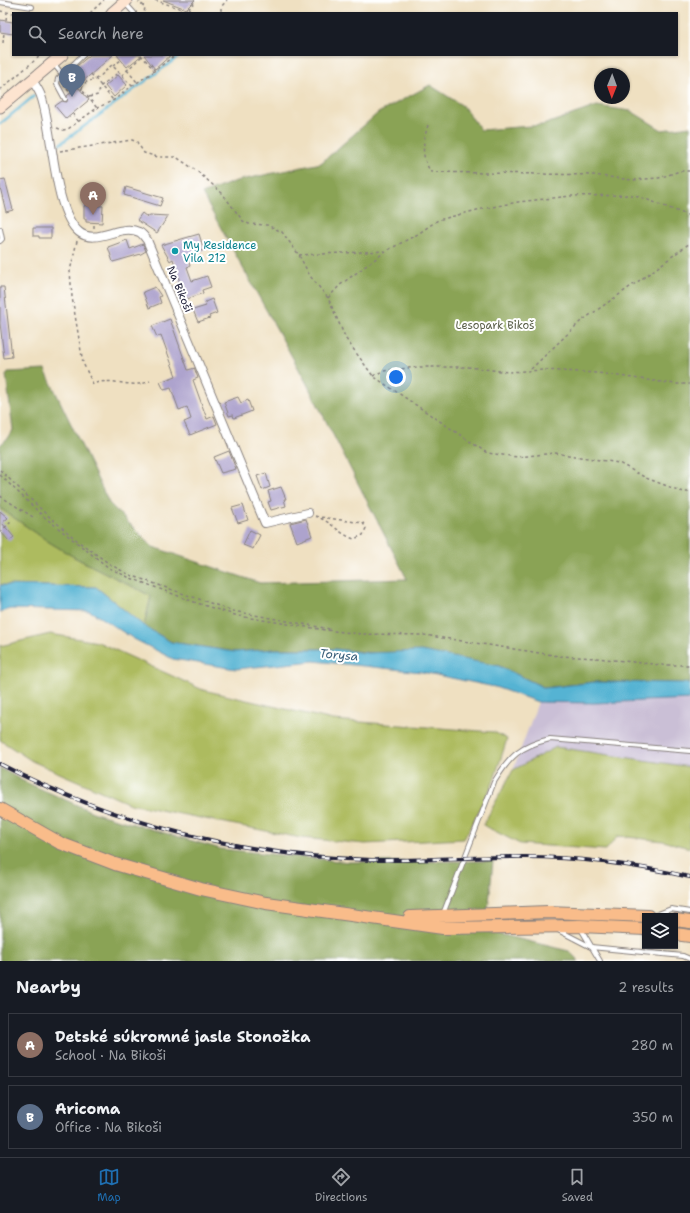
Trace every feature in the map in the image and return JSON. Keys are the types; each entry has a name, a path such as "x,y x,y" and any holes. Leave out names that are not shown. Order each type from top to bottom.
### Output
{"main road":[{"path":"0,809 60,843 146,874 201,889 266,903 442,928 580,926 642,929"},
{"path":"378,918 578,912 642,916"},
{"path":"678,920 690,922"},
{"path":"678,934 690,936"}],"street":[{"path":"113,12 126,1"},
{"path":"0,107 61,56"},
{"path":"32,80 41,95 47,121 51,152 66,211 72,224 80,233"},
{"name":"Na Bikoši","path":"80,233 93,237 128,230 139,232 147,240 265,523 308,513"}],"lane":[{"path":"126,1 134,12"},
{"path":"0,2 32,7"},
{"path":"64,98 57,84 63,75 82,56"},
{"path":"53,63 63,75"},
{"path":"0,230 2,239 0,241"},
{"path":"442,916 467,858 494,782 504,766 516,752 532,743 550,739 690,751"},
{"path":"661,913 672,909 690,912"},
{"path":"578,912 580,926 600,961"},
{"path":"550,926 591,947 683,956 690,959"}],"path":[{"path":"91,12 104,0"},
{"path":"142,0 139,2 145,7 144,12"},
{"path":"155,0 187,11 196,0"},
{"path":"221,11 221,7 227,0"},
{"path":"0,12 12,13"},
{"path":"6,20 7,12"},
{"path":"3,42 4,32"},
{"path":"0,90 40,56"},
{"path":"122,75 142,56 155,71"},
{"path":"47,121 63,130 98,108 114,100 174,56"},
{"path":"82,90 86,82 95,79 112,65 114,66 121,60"},
{"path":"114,66 132,86"},
{"path":"127,70 137,82"},
{"path":"88,97 98,95 101,86 119,72"},
{"path":"63,75 67,74 98,108"},
{"path":"91,74 114,100"},
{"path":"14,78 22,88"},
{"path":"64,87 72,80"},
{"path":"64,87 70,92 78,86"},
{"path":"73,114 78,121"},
{"path":"428,125 423,150 424,162 431,172 593,175 632,180 659,178 680,171 690,170"},
{"path":"51,152 87,148 132,140 137,142 144,153 158,158 176,157 197,171 222,193 243,221 249,224 267,225 282,232 299,255 310,276 328,298 346,339 373,376 486,453 518,457 555,453 619,464 646,478 683,492 690,492"},
{"path":"328,298 340,285 386,251 418,234 438,220 477,210 518,202 571,196 635,195 690,216"},
{"path":"80,233 72,256 70,271 78,336 84,363 93,384 104,380 140,385 150,381"},
{"path":"530,370 580,322 650,273 690,242"},
{"path":"299,255 386,251"},
{"path":"373,376 383,371 417,367 468,367 508,372 530,370 598,373 675,384 690,384"},
{"path":"0,470 45,513 79,542 111,565 130,575 233,611 332,630 362,634 424,635 559,656 596,658 661,666 690,665"},
{"path":"0,475 43,516 78,545 109,568 128,577 197,603 238,616 332,630"},
{"path":"0,496 34,517"},
{"path":"308,513 320,517 363,523 366,528 363,535 354,539 344,536 332,524 320,517"},
{"path":"0,532 12,521"}],"shaded area":[{"path":"690,699 690,767 556,747 513,770 538,702 594,703"}],"green space":[{"name":"Lesopark Bikoš","path":"430,85 463,106 481,130 543,125 597,106 631,111 662,130 690,126 690,683 594,682 545,688 499,666 335,649 275,649 235,652 171,642 144,626 151,596 74,557 49,542 0,508 0,445 9,437 13,430 6,375 8,372 45,370 109,503 153,547 260,583 407,579 306,382 202,194 236,181 321,163 378,113"},
{"path":"0,508 49,542 74,557 151,596 144,626 96,587 0,585"},
{"path":"50,634 98,642 203,690 333,720 494,732 507,739 493,783 464,839 365,844 301,838 130,804 32,761 0,740 0,646"},
{"path":"556,747 690,767 690,848 663,841 618,836 606,850 520,844 483,825 513,770"},
{"path":"0,768 23,781 95,813 221,849 349,862 493,861 489,903 482,930 569,951 579,961 0,961"}],"water":[{"name":"Torysa","path":"0,585 96,587 144,626 171,642 235,652 275,649 335,649 367,653 421,651 499,666 545,688 594,682 690,683 690,699 594,703 538,702 495,687 422,672 314,661 236,669 173,659 134,639 90,611 10,609 0,612"}],"building":[{"path":"163,0 195,0 186,9"},
{"path":"0,20 12,22 12,34 0,32"},
{"path":"89,56 112,56 81,83 71,71"},
{"path":"118,56 141,56 127,67"},
{"path":"145,56 170,56 155,69"},
{"path":"118,75 127,85 114,97 105,86"},
{"path":"78,87 89,100 66,119 55,106 62,101 67,102 67,96"},
{"path":"5,179 13,210 6,212 0,187 0,180"},
{"path":"126,187 163,198 160,206 124,195"},
{"path":"84,206 103,206 102,223 86,222 86,219 84,219"},
{"path":"142,213 147,217 150,215 168,216 157,233 137,220"},
{"path":"33,228 51,228 51,238 39,238 39,236 33,236"},
{"path":"199,234 204,250 187,255 190,266 187,267 192,281 207,276 211,287 202,290 203,293 185,300 173,259 170,261 161,245"},
{"path":"127,240 130,249 143,244 146,251 141,254 113,262 108,247"},
{"path":"0,287 4,287 12,357 4,358 0,323"},
{"path":"155,287 161,296 159,297 161,303 149,308 143,292"},
{"path":"212,299 217,313 209,316 210,318 198,322 193,310 206,306 205,302"},
{"path":"170,319 188,370 195,368 198,378 193,380 207,419 214,416 217,424 190,435 184,422 191,419 187,407 179,410 171,388 164,390 160,382 176,376 161,335 157,337 152,326"},
{"path":"238,397 241,403 248,400 252,411 234,418 233,415 229,416 224,402"},
{"path":"229,451 236,469 221,473 214,457"},
{"path":"266,473 270,487 262,490 257,476"},
{"path":"281,487 286,499 284,499 286,506 271,510 268,502 271,501 268,491"},
{"path":"243,505 248,520 238,523 232,508"},
{"path":"0,511 8,518 2,523 14,537 9,541 0,531"},
{"path":"306,519 312,536 297,542 290,523"},
{"path":"250,530 260,535 253,549 243,545"}],"waterway":[{"path":"60,144 180,56"},
{"path":"0,124 34,96"}],"railway":[{"path":"0,764 88,804 134,820 228,844 276,852 372,860 506,857 567,858 628,865 690,877"}],"place":[{"name":"Aricoma","path":"72,97"},
{"name":"Detské súkromné jasle Stonožka","path":"93,215"},
{"name":"My Residence Vila 212","path":"175,251"}]}
